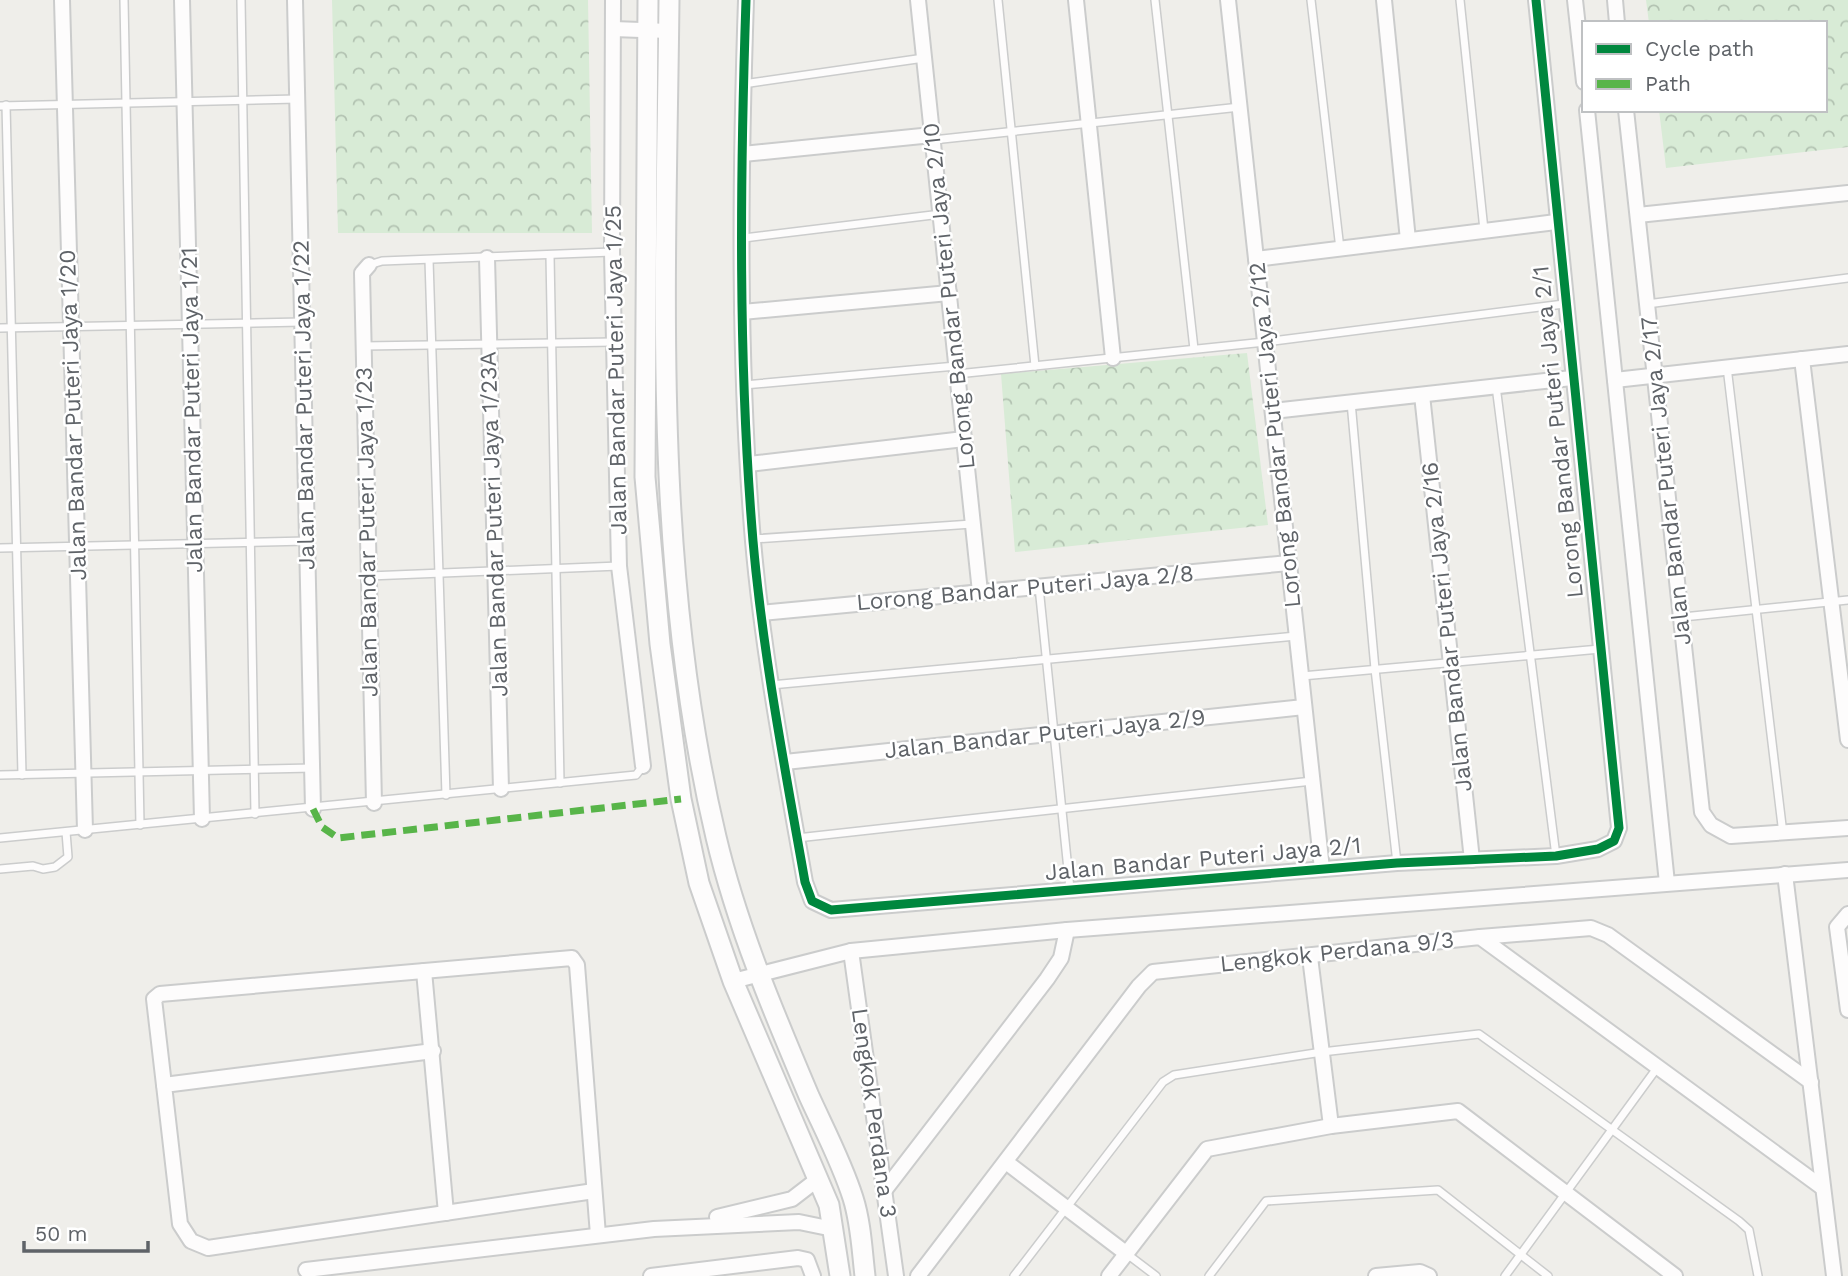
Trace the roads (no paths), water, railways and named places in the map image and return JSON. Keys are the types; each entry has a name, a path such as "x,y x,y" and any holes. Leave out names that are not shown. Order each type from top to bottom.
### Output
{"street":[{"name":"Jalan Bandar Puteri Jaya 1/20","path":"62,0 85,830"},
{"name":"Jalan Bandar Puteri Jaya 1/21","path":"182,0 202,819"},
{"name":"Jalan Bandar Puteri Jaya 1/22","path":"295,0 313,809"},
{"name":"Jalan Bandar Puteri Jaya 1/25","path":"613,0 612,252 620,565 643,766"},
{"path":"648,0 645,477 660,644 690,844 699,883 733,981 829,1205 840,1276"},
{"path":"669,0 667,384 673,558 692,721 706,796 730,892 758,974 853,1198 865,1276"},
{"path":"746,0 743,84 743,385 753,539 761,612 797,838"},
{"name":"Lorong Bandar Puteri Jaya 2/10","path":"918,0 980,592"},
{"path":"1076,0 1113,358"},
{"name":"Lorong Bandar Puteri Jaya 2/12","path":"1228,0 1322,869"},
{"path":"1384,0 1408,240"},
{"name":"Lorong Bandar Puteri Jaya 2/1","path":"1536,0 1564,303 1619,828 1614,841 1598,849"},
{"path":"1575,0 1582,64"},
{"path":"1615,0 1617,21"},
{"path":"613,29 669,32"},
{"path":"1587,112 1667,883"},
{"name":"Jalan Bandar Puteri Jaya 2/17","path":"1626,112 1702,812 1711,825 1731,836 1783,835"},
{"path":"743,154 932,138"},
{"path":"1638,215 1848,194"},
{"path":"1256,259 1556,222"},
{"name":"Jalan Bandar Puteri Jaya 1/23A","path":"487,258 502,789"},
{"name":"Jalan Bandar Puteri Jaya 1/23","path":"369,265 362,272 374,803"},
{"path":"742,312 949,293"},
{"path":"1615,380 1848,354"},
{"path":"1802,359 1848,740"},
{"path":"1273,411 1572,378"},
{"name":"Jalan Bandar Puteri Jaya 2/16","path":"1422,395 1472,860"},
{"path":"749,464 964,439"},
{"name":"Lorong Bandar Puteri Jaya 2/8","path":"761,612 1289,563"},
{"name":"Jalan Bandar Puteri Jaya 2/9","path":"785,762 1304,707"},
{"path":"1783,835 1848,828"},
{"name":"Jalan Bandar Puteri Jaya 2/1","path":"797,838 812,901 831,910 1397,863 1556,856 1598,849"},
{"path":"733,981 851,951 1067,930 1848,870"},
{"path":"1785,874 1834,1276"},
{"path":"1846,915 1837,927 1848,1010"},
{"path":"1480,937 1591,928 1608,935 1811,1082"},
{"path":"884,1191 1047,979 1061,957 1067,930"},
{"name":"Lengkok Perdana 9/3","path":"918,1276 1139,986 1153,972 1480,937 1823,1188"},
{"name":"Lengkok Perdana 3","path":"851,951 896,1276"},
{"path":"1310,957 1331,1126"},
{"path":"594,1191 208,1248 200,1245 191,1241 180,1224 154,999 160,994 572,958 577,965 598,1235"},
{"path":"424,971 446,1213"},
{"path":"164,1085 433,1051"},
{"path":"1109,1276 1207,1149 1331,1126 1458,1111 1675,1276"},
{"path":"1006,1162 1127,1254"},
{"path":"654,1229 755,1210 792,1199 818,1179"},
{"path":"306,1270 331,1272 654,1229 799,1222 833,1229"},
{"path":"657,1276 736,1271 798,1258 807,1261 813,1276"},
{"path":"1376,1276 1420,1272 1429,1276"}],"lane":[{"path":"124,0 140,825"},
{"path":"241,0 255,814"},
{"path":"998,0 1035,366"},
{"path":"1155,0 1194,349"},
{"path":"1311,0 1340,249"},
{"path":"1460,0 1484,231"},
{"path":"743,84 924,58"},
{"path":"22,775 3,105 297,99"},
{"path":"932,138 1240,107"},
{"path":"744,238 941,214"},
{"path":"369,265 382,261 612,252"},
{"path":"550,256 560,783"},
{"path":"429,260 446,795"},
{"path":"1646,304 1848,278"},
{"path":"743,385 1035,366 1265,342 1564,303"},
{"path":"0,328 302,322"},
{"path":"363,346 614,342"},
{"path":"1727,368 1783,835"},
{"path":"1496,386 1556,856"},
{"path":"1351,402 1375,669 1397,863"},
{"path":"753,539 973,524"},
{"path":"0,548 307,541"},
{"path":"369,576 620,565"},
{"path":"1039,587 1070,889"},
{"path":"1683,617 1848,600"},
{"path":"771,685 1297,636"},
{"path":"1301,676 1600,649"},
{"path":"0,838 636,775 643,766"},
{"path":"0,775 313,768"},
{"path":"797,838 1312,781"},
{"path":"0,869 55,867 68,857 66,832"},
{"path":"1014,1276 1163,1082 1174,1074 1322,1052 1479,1034 1749,1230 1758,1276"},
{"path":"1505,1276 1657,1068"},
{"path":"1209,1276 1266,1201 1438,1190 1548,1276"},
{"path":"1127,1254 1156,1276"}]}
